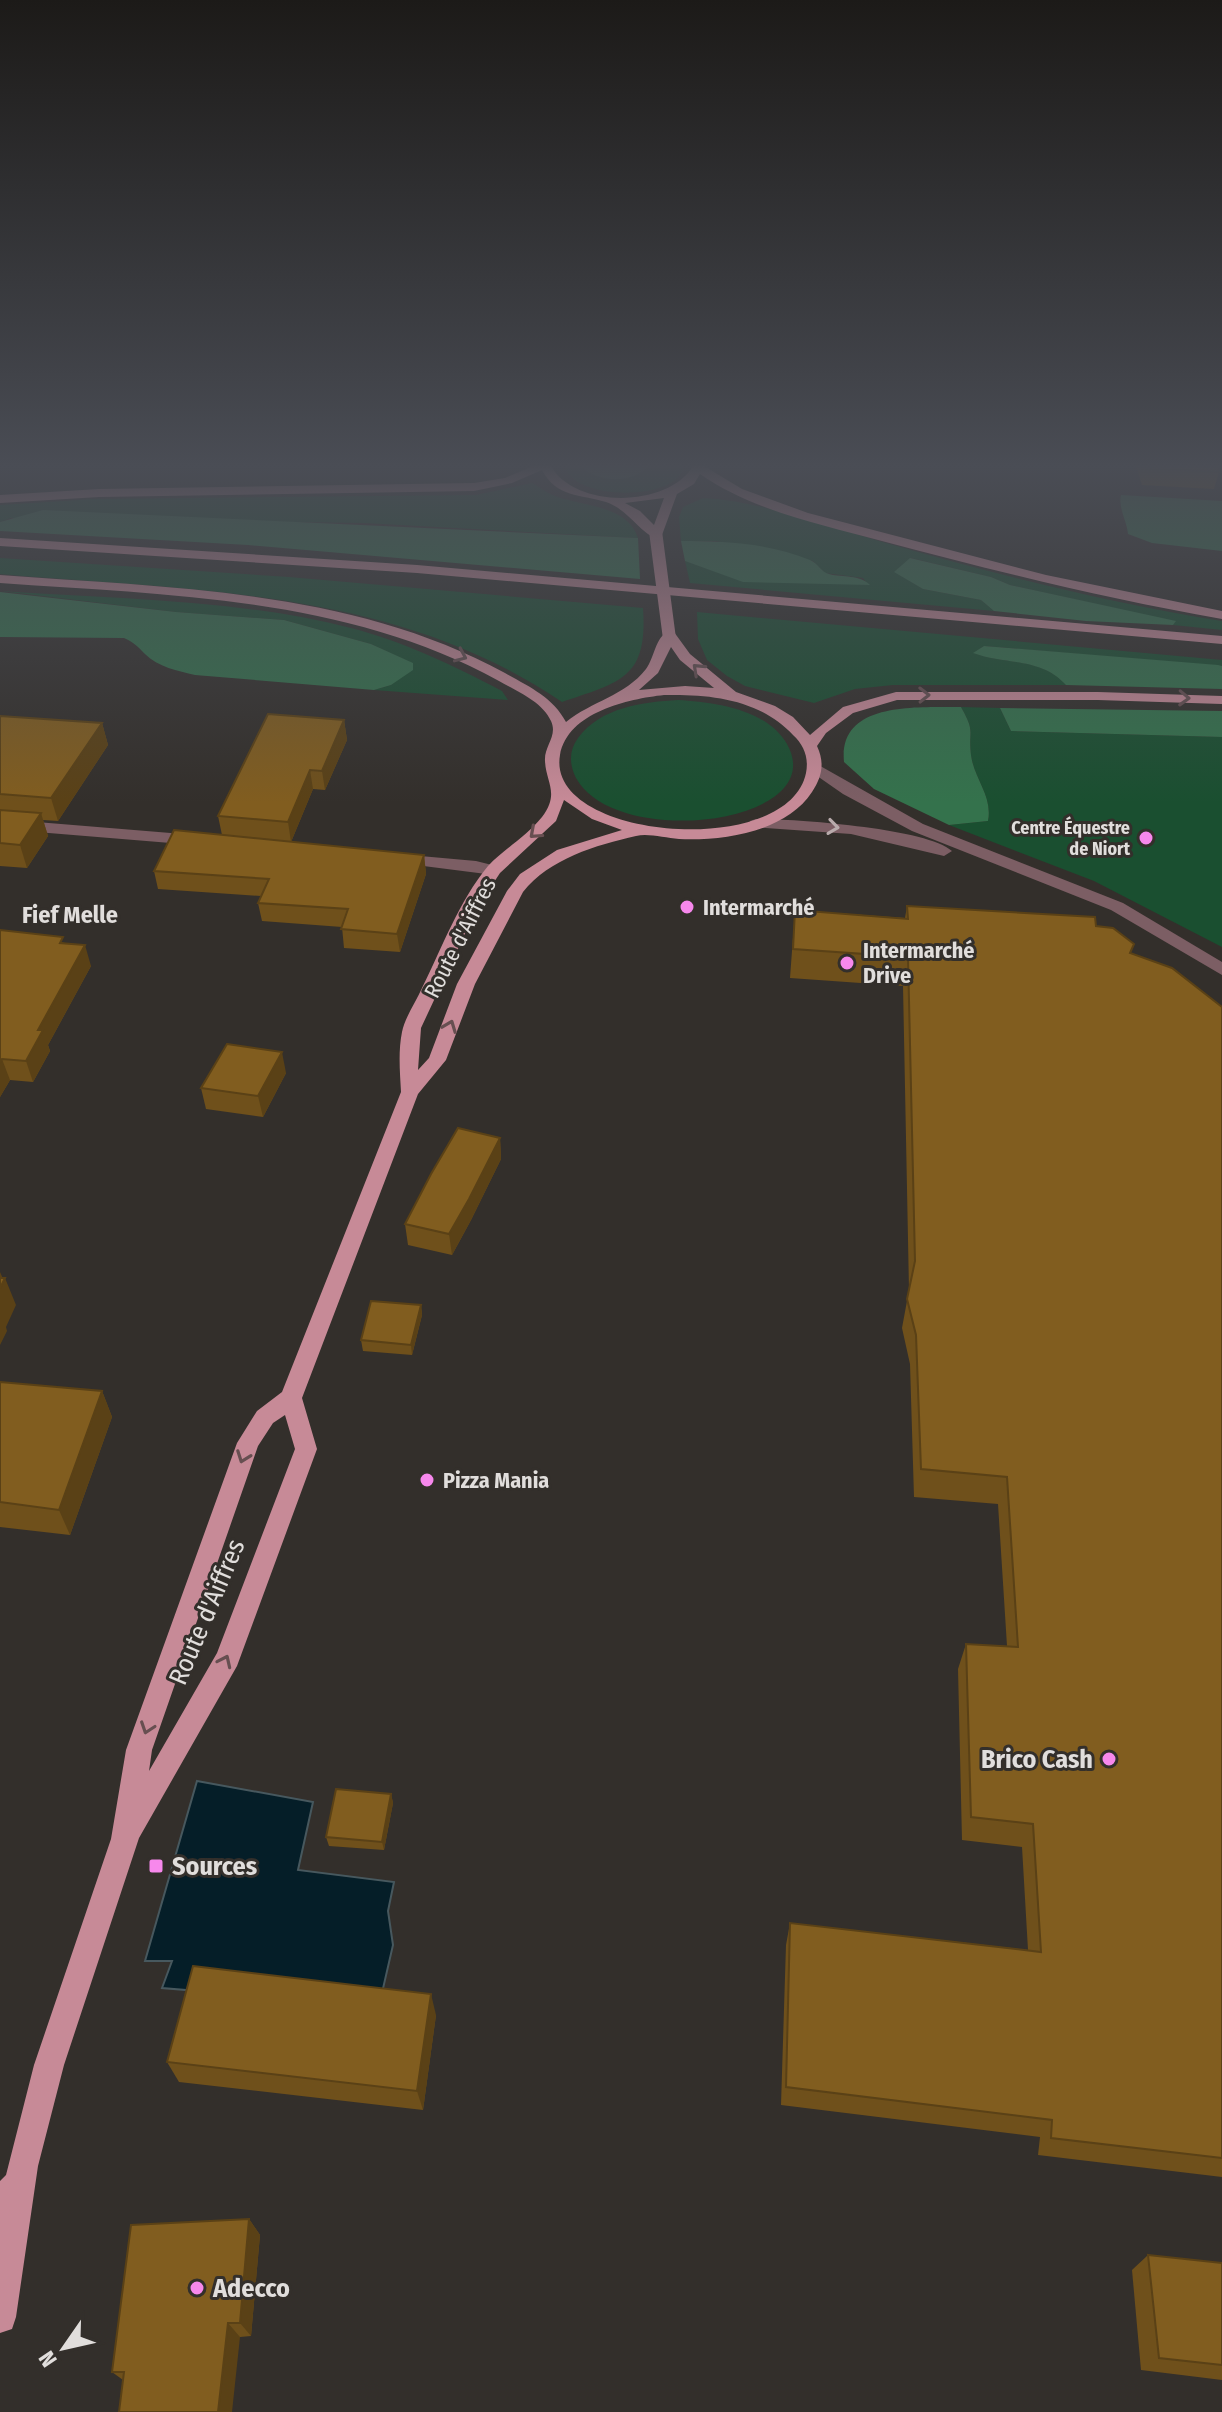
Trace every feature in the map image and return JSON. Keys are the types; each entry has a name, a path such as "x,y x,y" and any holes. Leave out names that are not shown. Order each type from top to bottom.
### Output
{"main road":[{"path":"0,579 301,606 396,630 464,657 531,694 553,710 561,735"},
{"path":"426,579 1222,640"},
{"path":"503,579 1222,648"},
{"path":"662,579 669,635 685,657 715,684 734,696 779,715 797,729 810,745 815,768 810,784 799,800 780,814 756,824 696,835 639,830 590,811 561,786 552,760 561,735 585,714 620,699 639,686 653,670 669,635"},
{"path":"1040,579 1222,615"},
{"path":"620,699 672,691 734,696"},
{"path":"810,745 821,730 848,710 896,696 1098,696 1222,700"},
{"name":"Route d'Aiffres","path":"410,1092 408,1057 412,1028 469,908 494,870 550,818 561,786"},
{"name":"Route d'Aiffres","path":"0,2317 23,2166 49,2065 125,1839 139,1750 248,1443 265,1417 291,1398 410,1092 437,1060 466,984 515,891 526,877 563,853 639,830"},
{"name":"Route d'Aiffres","path":"125,1839 228,1658 306,1449 291,1398"},
{"name":"Route d'Aiffres","path":"0,2217 23,2166"}],"street":[{"path":"815,768 853,796 884,813 1006,864 1106,901 1190,948 1222,970"},
{"path":"756,824 799,823 860,831 1006,864"},
{"path":"0,824 206,841"},
{"path":"381,857 494,870"}],"green space":[{"path":"61,579 307,579 643,608 643,631 641,649 626,674 600,689 562,702 498,664 431,636 362,616 291,602"},
{"path":"689,579 807,579 868,585 863,579 906,579 923,589 981,600 994,611 690,583"},
{"path":"733,579 857,579 870,585 743,582"},
{"path":"905,579 995,579 1010,585 1176,621 1173,625 1086,621 994,611 981,600 923,589"},
{"path":"995,579 1021,579 1139,606 1222,621 1222,630 1173,625 1175,622 1010,585"},
{"path":"0,591 177,602 308,618 370,633 409,647 502,691 508,700 374,690 391,685 412,663 371,644 284,620 176,612"},
{"path":"0,592 176,612 284,620 371,644 413,663 413,670 391,685 374,690 195,675 156,662 124,638 0,637"},
{"path":"697,612 1222,660 1222,666 984,646 974,653 1046,670 1066,685 893,685 855,689 814,703 745,686 727,676 707,660 698,639"},
{"path":"984,646 1218,665 1222,666 1222,689 1066,685 1056,676 1034,666 973,653"},
{"path":"678,700 738,710 753,715 778,732 787,744 792,771 779,793 751,809 713,818 672,820 632,815 598,801 576,778 572,768 572,752 578,738 598,719 624,708"},
{"name":"Centre Équestre de Niort","path":"961,707 1000,708 1011,731 1222,737 1222,947 1094,881 949,825 988,821 989,812 971,755 970,727"},
{"path":"961,707 970,727 971,755 986,795 988,821 949,825 874,789 844,762 846,742 854,727 868,718 904,708"},
{"path":"1000,708 1222,711 1222,737 1011,731"}],"water":[{"path":"197,1781 313,1802 298,1870 394,1882 388,1911 393,1945 379,2006 162,1988 172,1961 145,1961"}],"building":[{"path":"268,714 344,720 322,771 310,770 288,822 218,816"},
{"path":"0,716 102,723 51,798 0,794"},
{"path":"0,810 41,813 20,845 0,843"},
{"path":"174,830 424,855 397,934 341,929 348,909 258,903 269,879 154,871"},
{"path":"907,906 1095,917 1096,926 1113,928 1134,944 1130,953 1172,968 1222,1007 1222,2158 1051,2138 1052,2120 786,2087 790,1923 1041,1952 1033,1824 971,1817 966,1644 1018,1647 1007,1477 921,1469 916,1335 907,1299 915,1261 908,957 793,949 795,910 908,919"},
{"path":"0,930 63,937 60,943 85,945 38,1030 43,1030 26,1061 2,1059 0,1062"},
{"path":"227,1044 282,1052 258,1096 201,1088"},
{"path":"458,1128 500,1138 469,1199 449,1234 405,1224 431,1174"},
{"path":"371,1301 421,1305 411,1345 361,1340"},
{"path":"0,1382 102,1391 59,1510 0,1502"},
{"path":"336,1789 391,1794 382,1842 326,1837"},
{"path":"193,1966 431,1994 417,2091 167,2062"},
{"name":"Adecco","path":"249,2219 240,2323 228,2323 218,2412 119,2412 124,2372 112,2372 131,2225"},
{"path":"1148,2255 1222,2263 1222,2365 1159,2358"}],"place":[{"name":"Centre Équestre de Niort","path":"1146,838"},
{"name":"Intermarché","path":"687,907"},
{"name":"Intermarché Drive","path":"847,963"},
{"name":"Pizza Mania","path":"427,1480"},
{"name":"Brico Cash","path":"1109,1759"},
{"name":"Sources","path":"156,1866"},
{"name":"Adecco","path":"197,2288"}],"district":[{"name":"Fief Melle","path":"70,915"}]}
